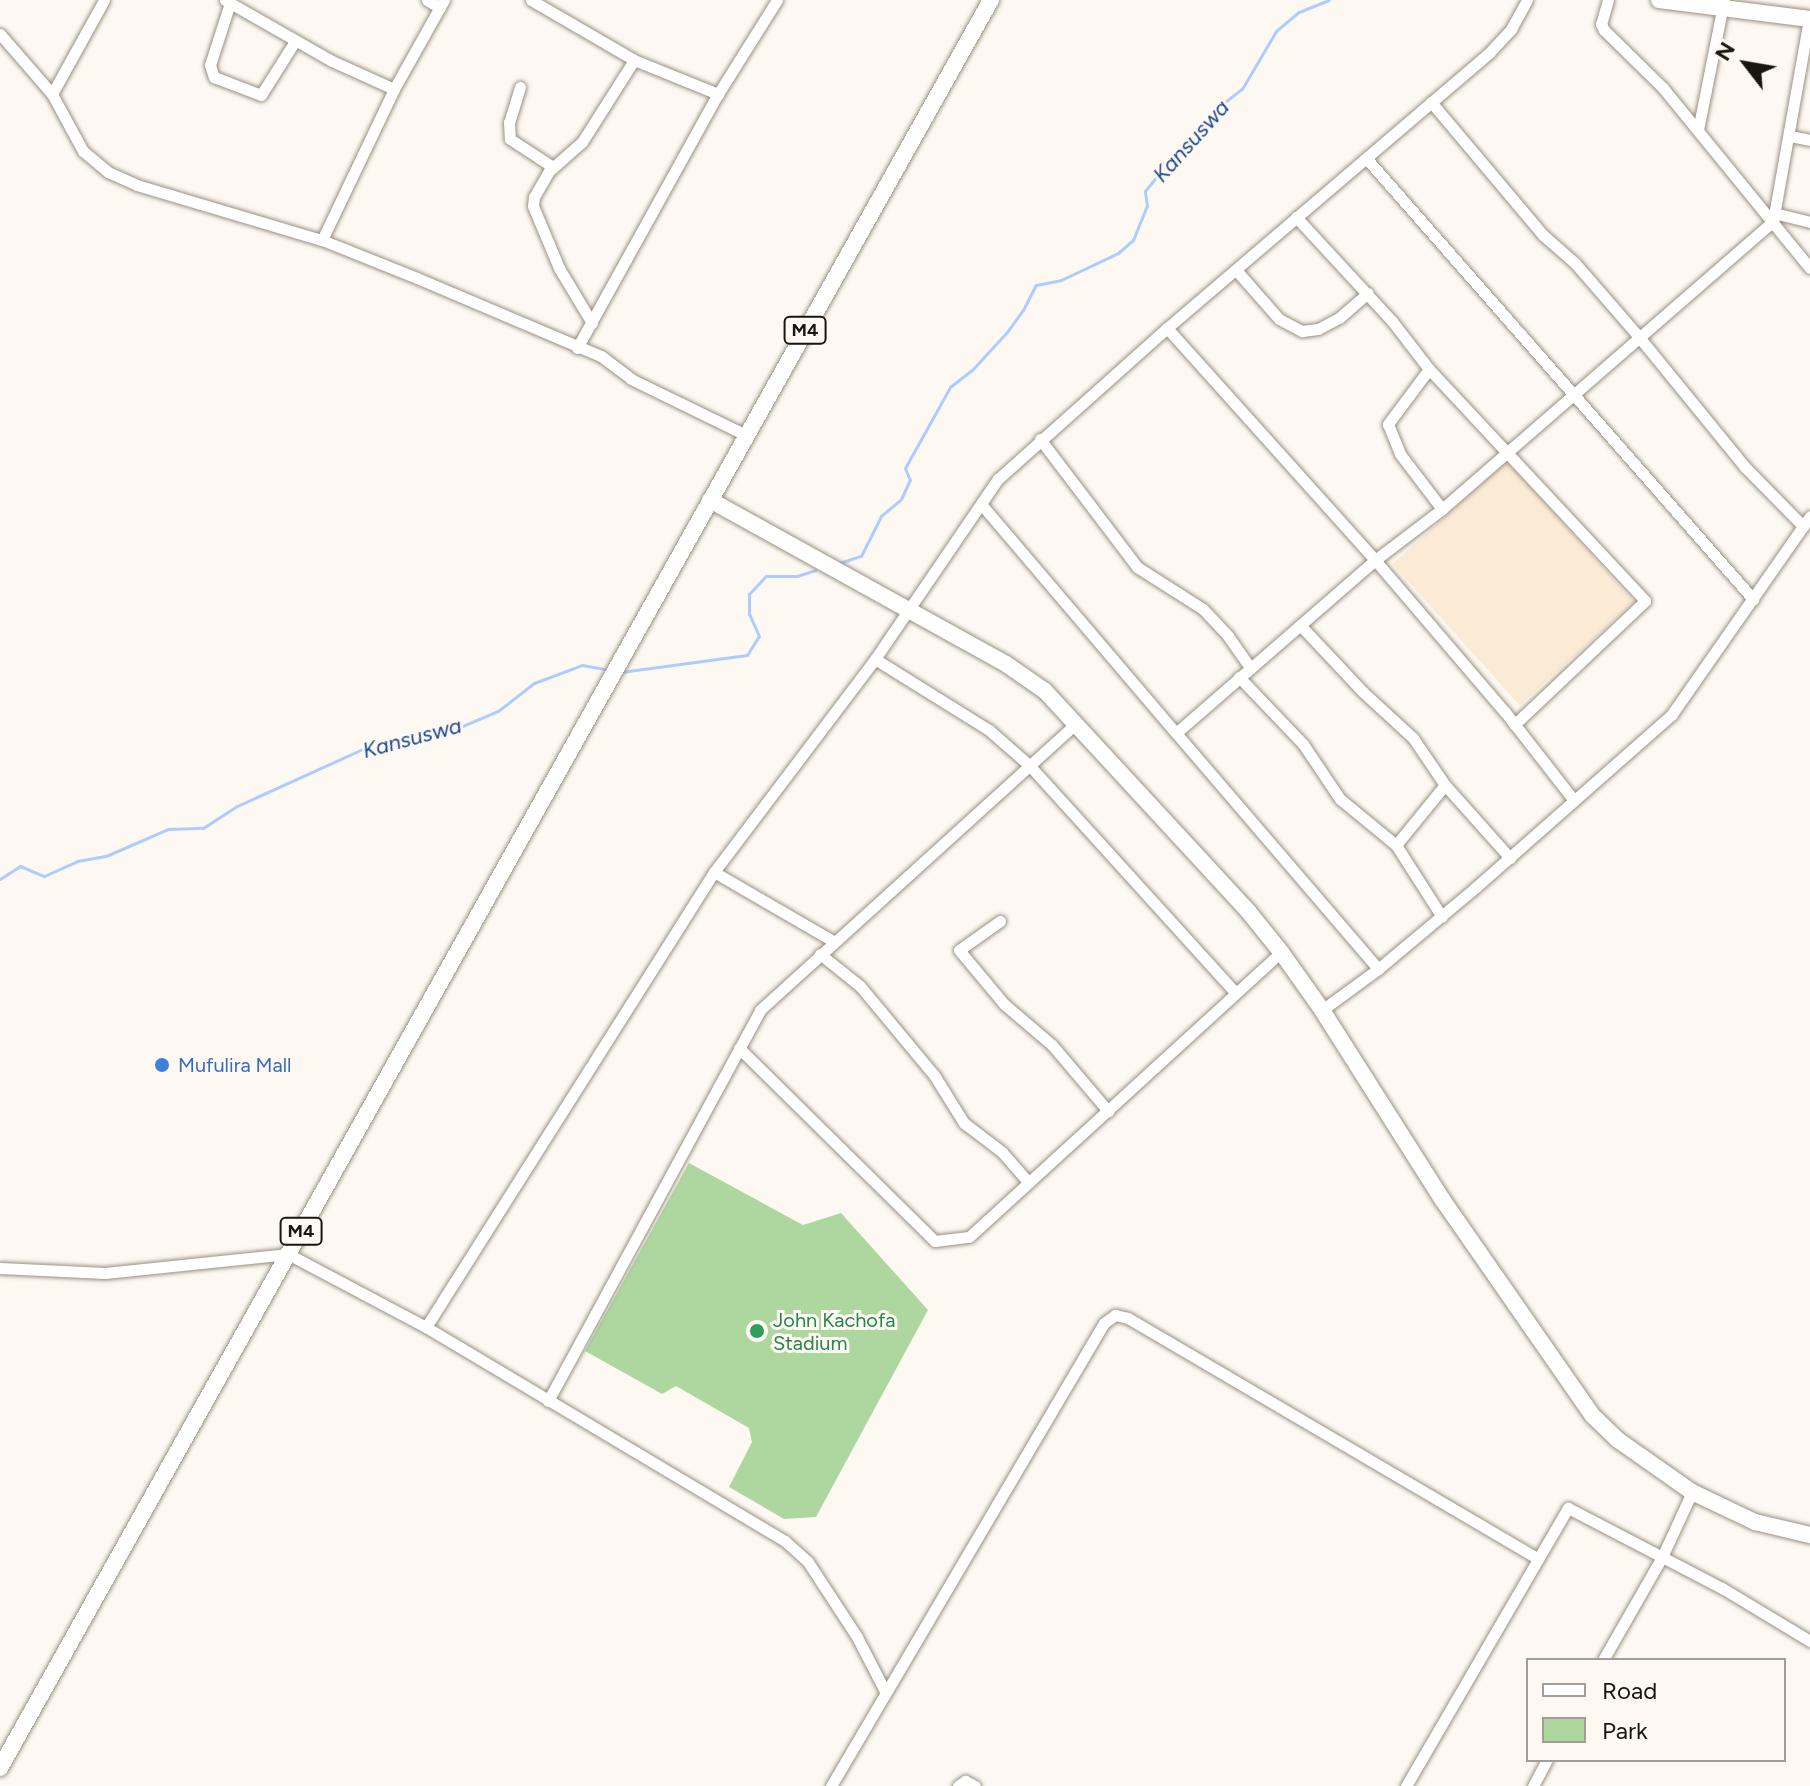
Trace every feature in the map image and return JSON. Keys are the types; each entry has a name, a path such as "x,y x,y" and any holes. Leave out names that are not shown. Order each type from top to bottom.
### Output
{"main road":[{"name":"M4","path":"0,1768 991,0"},
{"path":"1659,0 1723,4 1809,19"},
{"path":"710,500 1027,678 1077,723 1248,911 1281,952 1565,1382 1618,1440 1692,1492 1755,1522 1810,1535"}],"street":[{"path":"52,94 104,0"},
{"path":"322,240 394,89 442,4 427,0"},
{"path":"531,0 634,60 718,94"},
{"path":"577,348 718,94 777,0"},
{"path":"426,1327 714,872 875,659 906,610 1006,470 1502,40 1527,0"},
{"path":"1608,0 1602,27 1648,71 1773,217 1810,268"},
{"path":"295,41 261,95 214,77 210,65 227,2 295,41 394,89"},
{"path":"1698,130 1723,4"},
{"path":"1176,733 1375,560 1442,509 1773,217 1809,19"},
{"path":"0,34 52,94 83,151 108,172 137,185 322,240 601,356 631,379 746,435"},
{"path":"592,323 575,300 533,206 534,197 553,167 582,142 634,60"},
{"path":"520,87 509,122 510,139 553,167"},
{"path":"1322,1010 1442,917 1672,714 1807,521 1745,467 1639,337 1575,263 1543,235 1431,102"},
{"path":"1790,136 1810,140"},
{"path":"1366,158 1571,396 1753,599"},
{"path":"1296,217 1368,293 1429,369 1504,452 1645,601 1514,725"},
{"path":"1773,217 1810,222"},
{"path":"1236,270 1279,319 1302,331 1318,329 1339,318 1368,293"},
{"path":"1167,328 1375,560 1573,799"},
{"path":"1429,369 1388,424 1400,454 1442,509"},
{"path":"1040,439 1137,567 1203,609 1228,636 1250,668"},
{"path":"981,504 1378,969"},
{"path":"1300,625 1413,738 1445,785 1510,858"},
{"path":"875,659 989,730 1029,765 1235,992"},
{"path":"1239,677 1303,744 1348,807 1396,845 1442,917"},
{"path":"548,1401 760,1010 1077,723"},
{"path":"1396,845 1445,785"},
{"path":"714,872 833,941"},
{"path":"1000,921 959,950 1004,1004 1052,1045 1108,1111"},
{"path":"739,1048 935,1241 969,1237 1281,952"},
{"path":"820,954 865,991 934,1075 964,1123 1002,1152 1028,1182"},
{"path":"0,1268 105,1273 288,1254 426,1327 700,1487 798,1550 857,1637 885,1691"},
{"path":"831,1786 1104,1323 1115,1315 1128,1318 1536,1557"},
{"path":"1604,1658 1662,1557 1692,1492"},
{"path":"1406,1786 1536,1557 1564,1511 1572,1507 1810,1641"},
{"path":"1533,1786 1546,1762"},
{"path":"958,1786 965,1781 975,1786"}],"shaded area":[{"path":"1507,461 1634,602 1520,705 1393,564"}],"green space":[{"name":"John Kachofa Stadium","path":"689,1163 803,1225 841,1213 928,1310 816,1517 784,1519 729,1487 752,1442 749,1428 676,1386 662,1394 585,1351"}],"waterway":[{"name":"Kansuswa","path":"839,563 861,556 881,516 901,499 910,480 905,468 950,387 972,370 1007,332 1036,285 1061,280 1118,253 1133,240 1147,206 1145,191 1170,160 1202,132 1216,109 1242,89 1276,31 1299,12 1329,0"},
{"name":"Kansuswa","path":"621,672 747,655 759,636 749,614 749,594 766,576 797,576 815,570"},
{"name":"Kansuswa","path":"0,879 20,866 44,876 77,861 106,856 168,829 203,828 237,806 365,748 453,730 498,711 534,683 582,665 610,670"}],"place":[{"name":"Mufulira Mall","path":"162,1065"},
{"name":"John Kachofa Stadium","path":"757,1331"}]}
